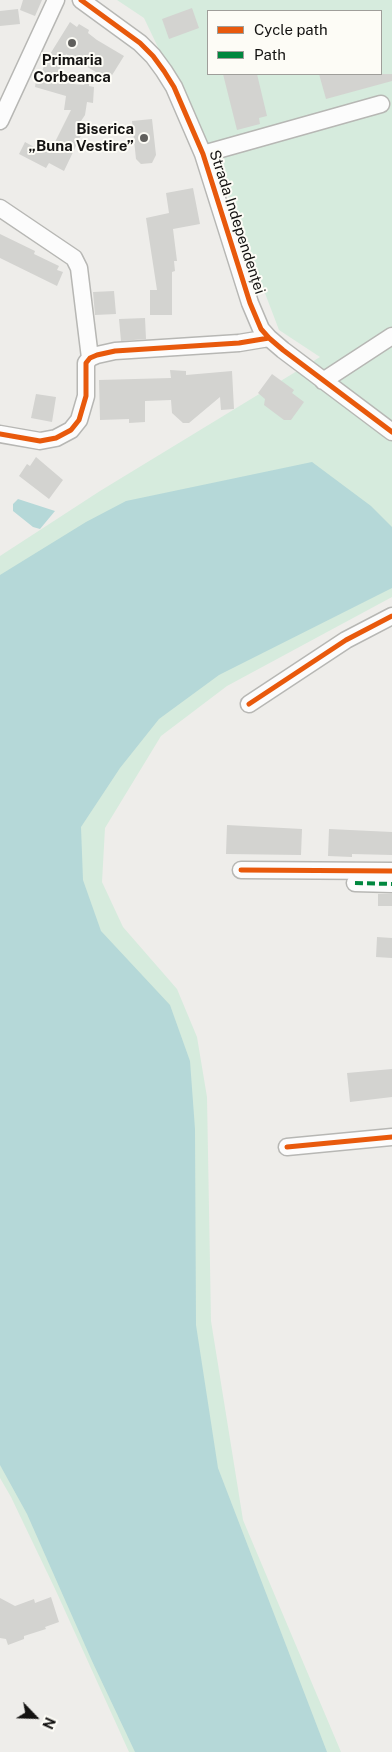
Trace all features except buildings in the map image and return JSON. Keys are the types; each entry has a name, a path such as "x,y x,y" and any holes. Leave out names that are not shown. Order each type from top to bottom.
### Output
{"street":[{"path":"0,121 56,0"},
{"name":"Strada Independenței","path":"81,0 121,29 153,56 174,87 203,154 250,303 262,329 269,338 323,381 392,432"},
{"path":"203,154 381,104"},
{"path":"0,208 74,258 79,268 90,358"},
{"path":"323,381 392,336"},
{"path":"0,434 40,441 56,438 71,430 79,420 86,396 86,363 97,354 115,351 239,343 269,338"},
{"path":"249,704 346,640 392,616"},
{"path":"241,870 392,871"},
{"path":"355,883 392,884"},
{"path":"287,1147 392,1137"}],"green space":[{"path":"117,0 392,0 392,597 227,686 161,736 105,828 102,882 123,927 177,989 197,1037 207,1097 211,1321 243,1520 341,1752 129,1752 56,1591 0,1478 0,556 100,491 320,357 279,330 225,188 144,18"}],"water":[{"path":"312,462 371,506 392,527 392,588 219,675 159,719 120,768 81,827 83,880 101,931 170,1005 190,1061 195,1129 196,1325 218,1468 327,1752 135,1752 92,1661 27,1514 0,1465 0,575 86,522 126,501"},
{"path":"18,499 55,511 40,529 33,527 13,511 13,504"}],"marked path":[{"path":"355,883 392,884"}],"cycle path":[{"path":"81,0 140,43 153,56 174,87 203,154 250,303 261,329 283,350 392,432"},
{"path":"0,434 40,441 56,438 71,430 79,420 86,396 86,363 90,358 97,355 115,351 239,343 269,338"},
{"path":"249,704 346,640 392,616"},
{"path":"241,870 392,871"},
{"path":"287,1147 392,1137"}],"place":[{"name":"Primaria Corbeanca","path":"72,43"},
{"name":"Biserica „Buna Vestire”","path":"144,138"}]}
